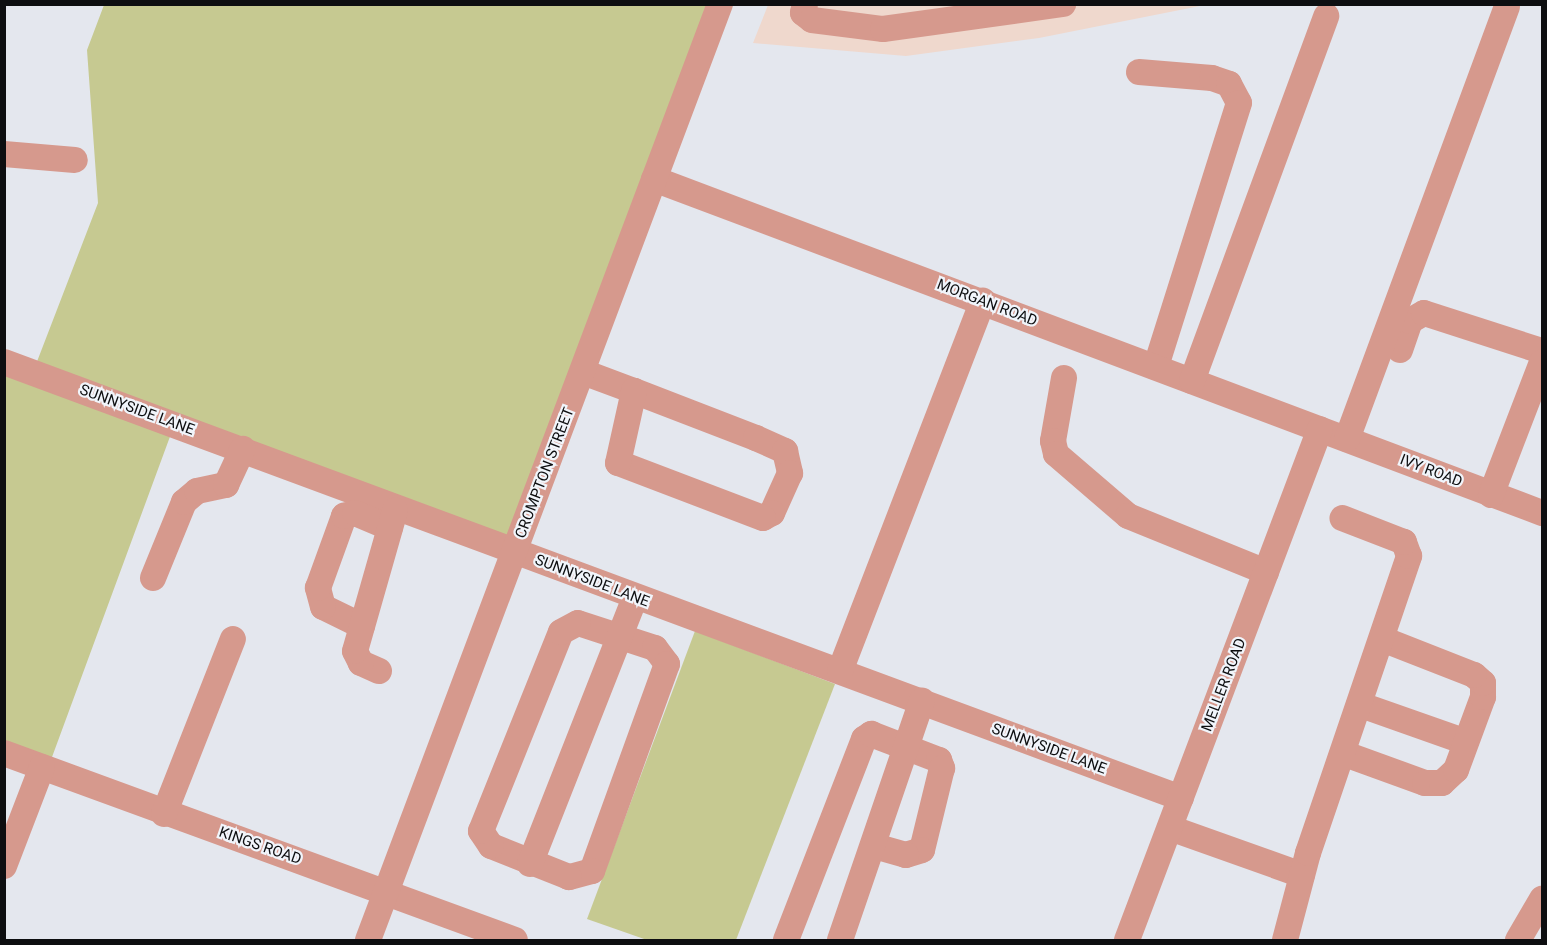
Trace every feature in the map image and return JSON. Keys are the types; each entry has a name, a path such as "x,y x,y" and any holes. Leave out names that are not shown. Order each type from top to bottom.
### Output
{"street":[{"name":"CROMPTON STREET","path":"368,940 720,4"},
{"path":"805,4 803,13 812,21 883,29 958,13 1063,4"},
{"path":"1355,442 1507,7"},
{"path":"1192,381 1326,16"},
{"path":"1139,72 1212,78 1229,84 1239,104 1156,367"},
{"path":"4,154 75,160"},
{"name":"MORGAN ROAD","path":"654,179 1320,429"},
{"path":"840,671 983,301"},
{"path":"1355,442 1414,316 1436,315 1542,351"},
{"name":"SUNNYSIDE LANE","path":"4,362 243,449 393,518 515,552 1181,798"},
{"path":"1491,495 1542,362"},
{"path":"583,372 634,391 785,451 790,473 772,513 763,518 618,463 634,391"},
{"path":"1064,378 1053,441 1056,454 1128,516 1266,572"},
{"name":"IVY ROAD","path":"1320,429 1542,513"},
{"name":"MELLER ROAD","path":"1127,940 1320,429"},
{"path":"153,578 184,502 197,491 226,485 243,449"},
{"path":"362,626 323,607 318,588 344,516 355,513 393,518 362,626 356,657 379,671"},
{"path":"1285,940 1302,875 1345,754 1409,549 1404,542 1342,518"},
{"path":"530,864 635,598"},
{"path":"578,623 655,648 667,664 596,863 580,877 530,864 486,841 482,826 563,628 578,623"},
{"path":"164,814 234,639"},
{"path":"1345,754 1435,784 1450,778 1483,697 1479,678 1382,639"},
{"path":"840,940 922,701"},
{"path":"1361,705 1466,742"},
{"path":"786,940 864,739 875,734 939,760 942,768 922,850 906,855 874,846"},
{"name":"KINGS ROAD","path":"4,753 164,814 387,889 515,940"},
{"path":"4,866 10,835 42,767"},
{"path":"1170,828 1302,875"},
{"path":"1518,940 1541,902"}],"shaded area":[{"path":"768,5 1205,5 1039,38 906,56 753,43"}],"green space":[{"path":"104,5 719,5 514,551 175,423 48,768 5,752 4,362 33,372 98,203 87,50"},
{"path":"695,631 835,684 736,940 647,940 587,919"}]}
